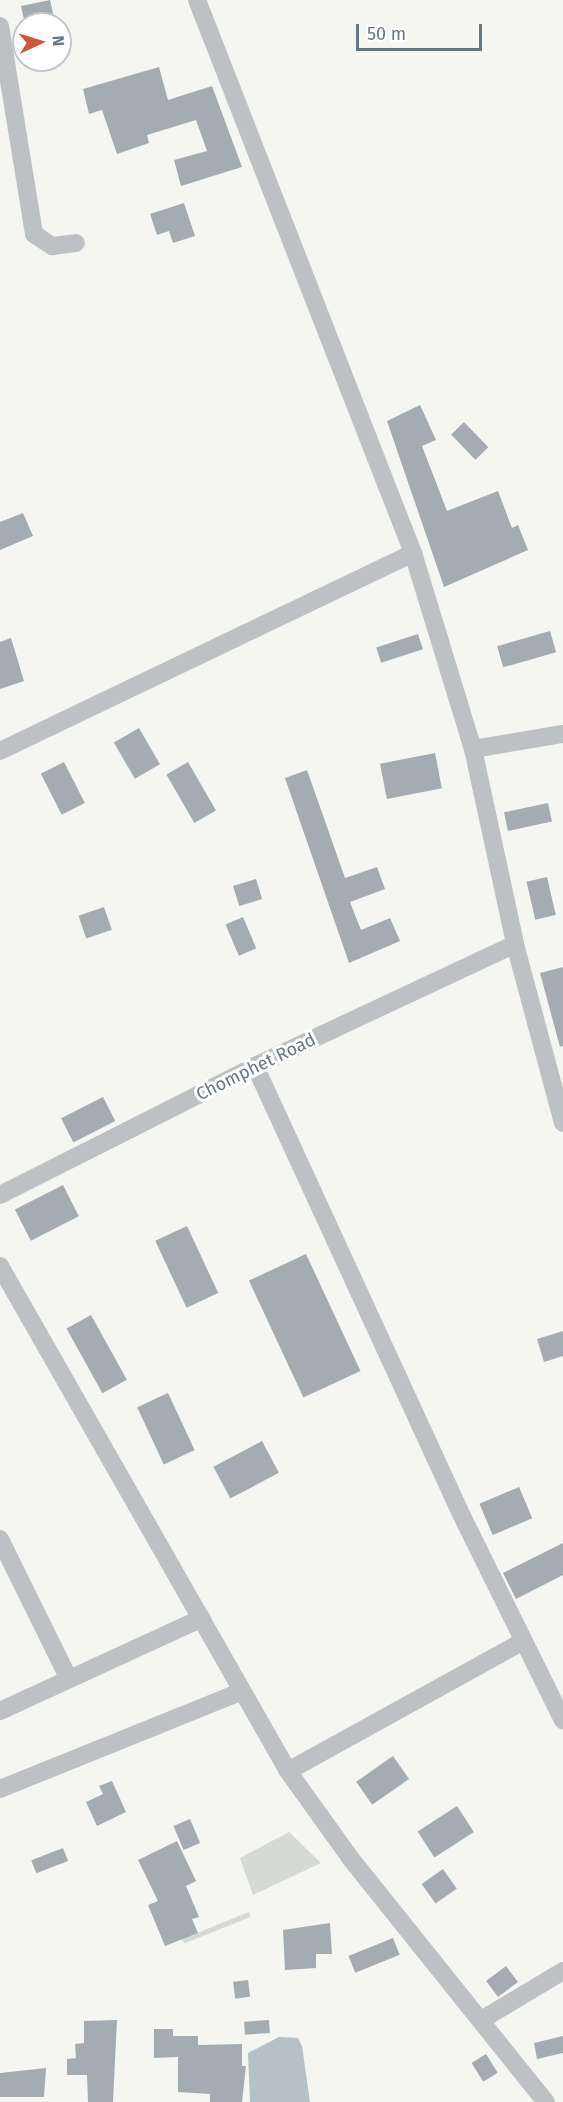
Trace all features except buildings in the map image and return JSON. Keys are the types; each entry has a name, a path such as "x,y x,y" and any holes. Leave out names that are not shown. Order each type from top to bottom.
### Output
{"street":[{"path":"197,0 413,553 473,749 515,944 563,1124"},
{"path":"0,26 34,234 52,246 76,243"},
{"path":"0,751 413,553"},
{"path":"473,749 563,734"},
{"name":"Chomphet Road","path":"0,1195 255,1066 515,944"},
{"path":"255,1066 522,1642 563,1720"},
{"path":"0,1266 202,1618 240,1692 288,1772 351,1859 483,2019 546,2102"},
{"path":"0,1539 69,1679"},
{"path":"0,1711 202,1618"},
{"path":"288,1772 522,1642"},
{"path":"0,1789 240,1692"},
{"path":"483,2019 563,1971"}],"shaded area":[{"path":"289,1832 321,1863 253,1895 240,1858"},
{"path":"249,1912 251,1917 184,1944 182,1939"},
{"path":"279,2037 298,2038 302,2046 310,2102 250,2102 248,2053"}]}
